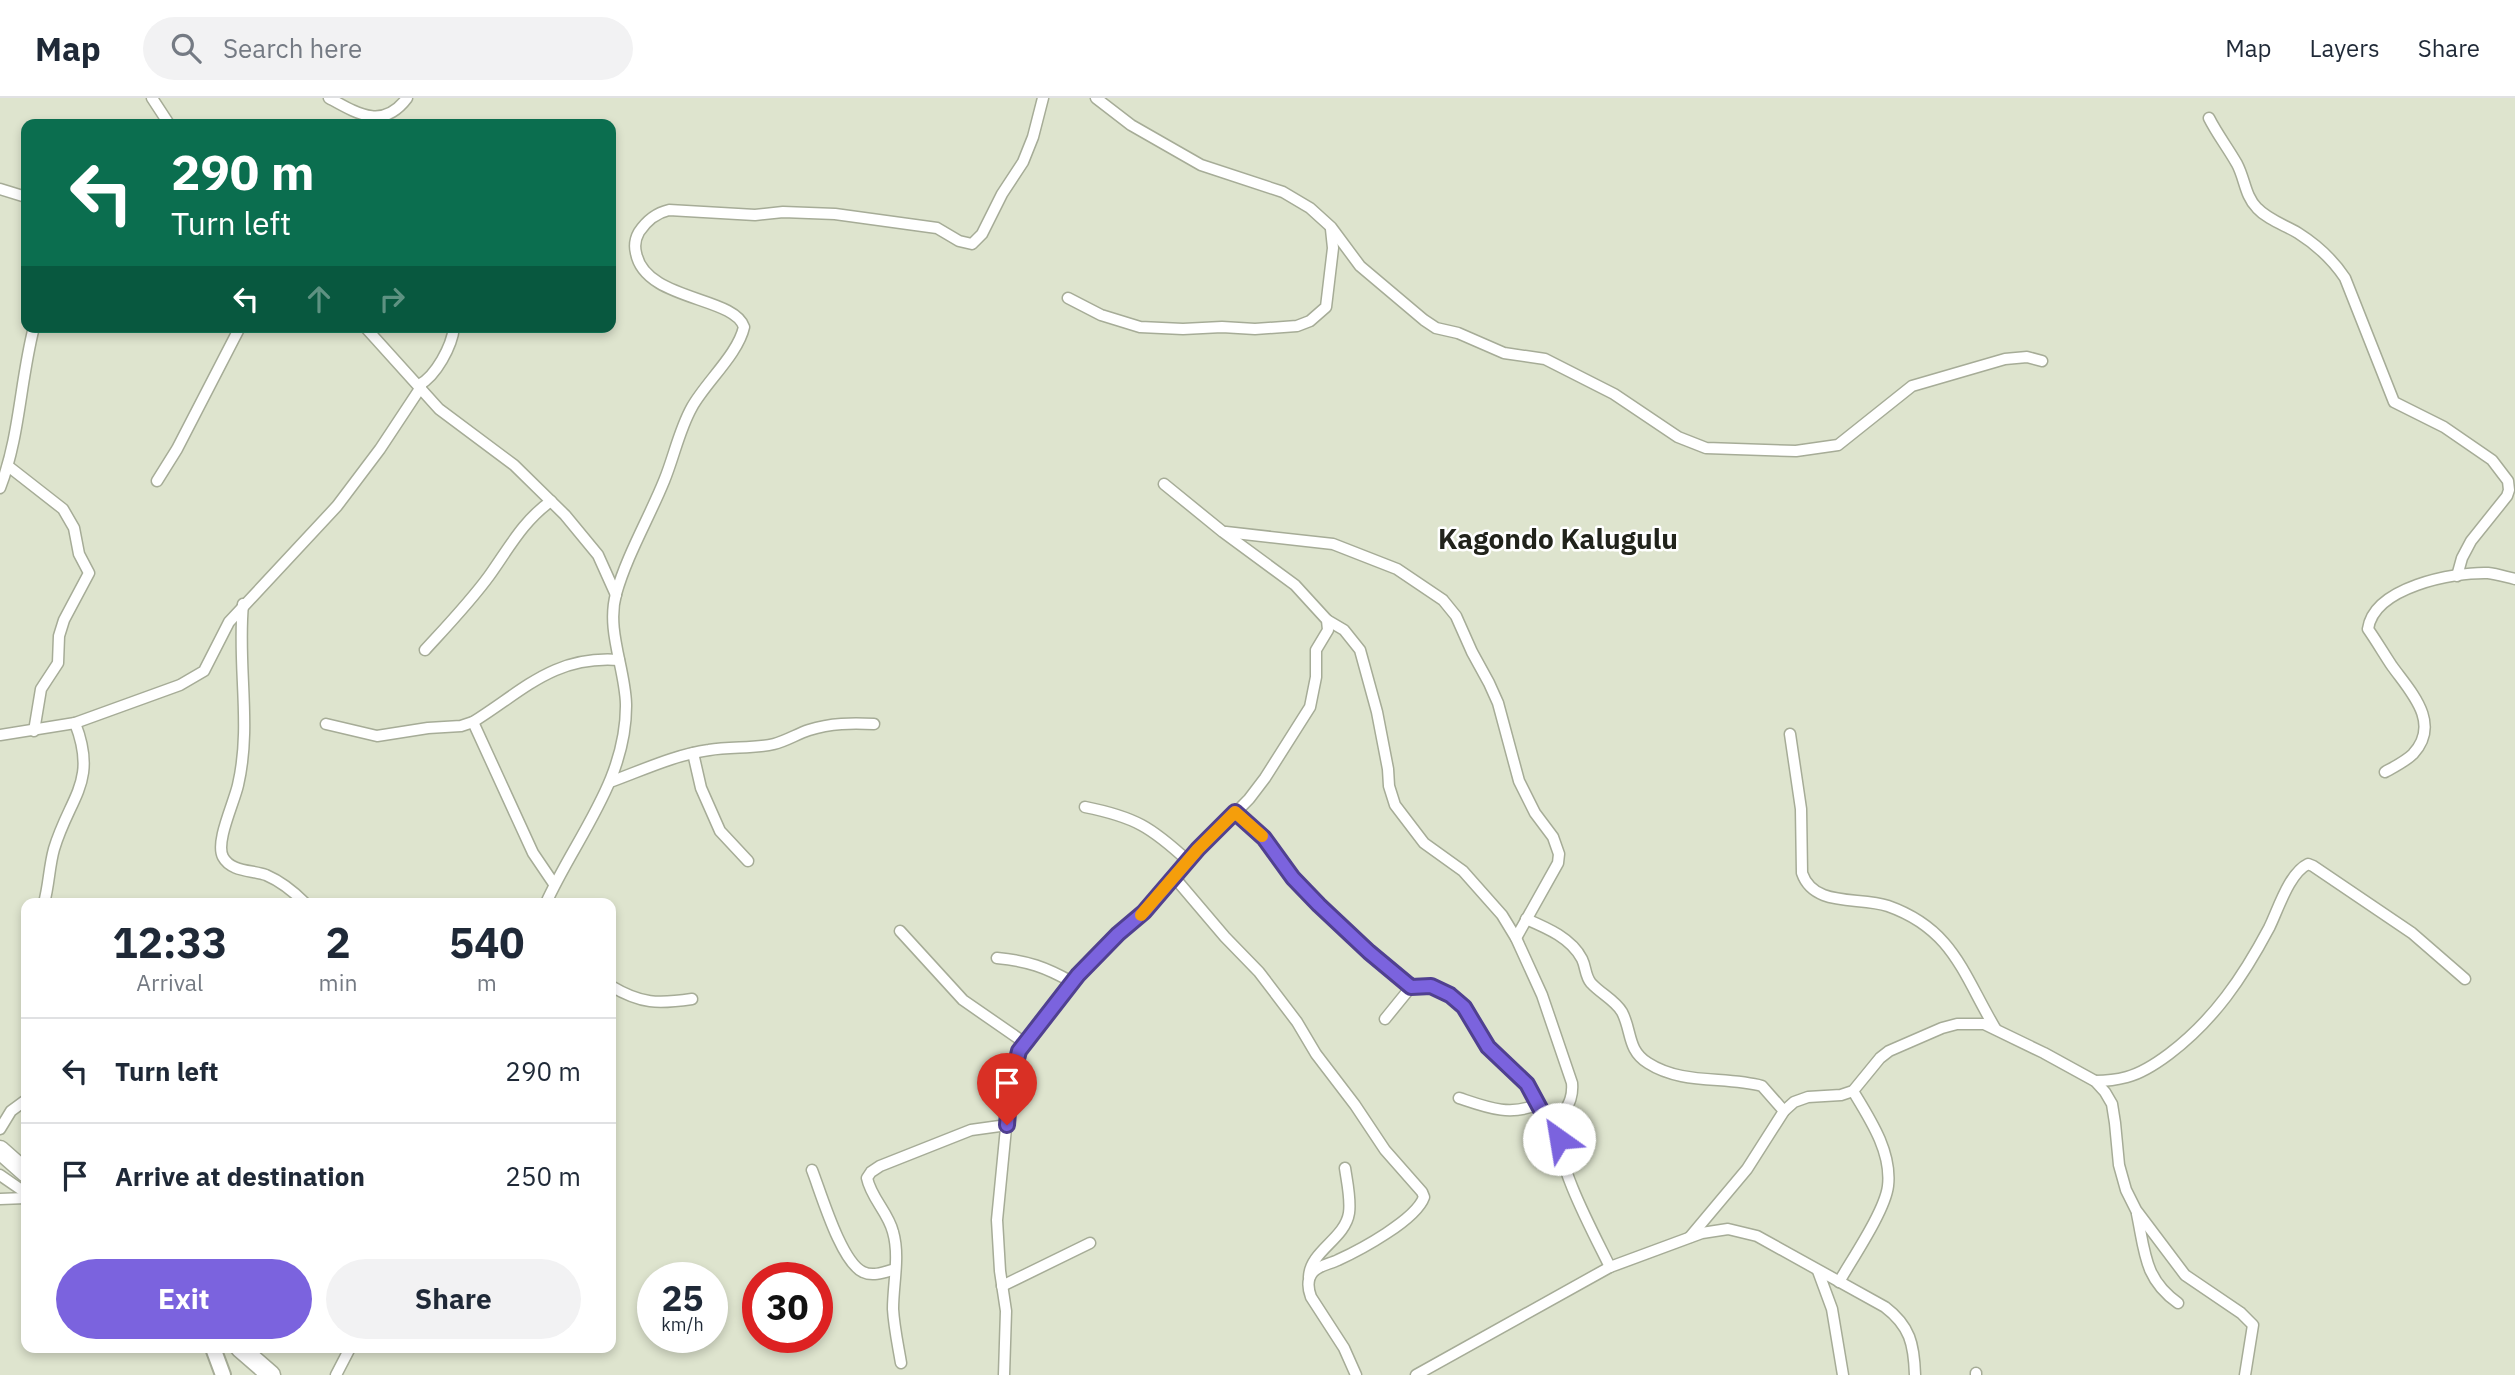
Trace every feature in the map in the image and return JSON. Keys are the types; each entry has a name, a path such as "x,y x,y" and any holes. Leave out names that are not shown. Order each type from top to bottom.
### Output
{"highway":[{"path":"0,1150 21,1168"},
{"path":"246,1353 271,1375"}],"main road":[{"path":"215,1353 223,1375"}],"street":[{"path":"152,98 166,119"},
{"path":"329,98 362,115 376,117 388,116 407,98"},
{"path":"548,898 610,782 619,758 626,704 618,660 616,595 692,408 736,345 744,327 737,315 675,292 645,272 636,257 636,237 644,225 658,213 669,210 755,215 783,212 835,214 937,228 959,241 972,244 982,234 1002,194 1023,162 1043,98"},
{"path":"1096,98 1131,125 1201,164 1296,199 1331,227 1360,266 1436,328 1458,333 1504,353 1545,359 1614,394 1678,437 1706,449 1796,451 1838,445 1912,386 2005,359 2027,357 2042,361"},
{"path":"2209,118 2238,166 2244,186 2255,206 2263,214 2300,234 2336,264 2379,360 2394,402 2444,427 2492,460 2508,481 2510,490 2507,496 2471,541 2457,576"},
{"path":"0,189 21,195"},
{"path":"1068,298 1101,315 1140,327 1255,329 1297,326 1310,321 1326,307 1333,248 1331,227"},
{"path":"0,488 8,466 22,401 25,362 32,333"},
{"path":"157,481 177,449 237,333"},
{"path":"371,333 449,419 514,465 551,500 592,545 616,595"},
{"path":"0,735 75,723 180,685 204,671 229,621 316,531 380,449 420,386 438,365 452,333"},
{"path":"8,466 63,509 70,518 79,554 89,573 64,620 59,636 58,663 41,689 34,731"},
{"path":"1164,484 1295,585 1327,620 1345,630 1360,650 1377,712 1389,786 1395,805 1424,843 1463,871 1503,915 1542,995 1572,1083 1573,1095 1558,1128 1562,1155 1574,1191 1610,1267"},
{"path":"425,650 476,592 522,527 551,500"},
{"path":"1223,532 1300,539 1333,544 1354,551 1397,569 1443,600 1456,616 1498,703 1524,792 1553,837 1559,854 1558,863 1516,938"},
{"path":"2385,772 2413,754 2423,737 2424,725 2421,709 2408,685 2368,629 2369,620 2378,608 2409,587 2437,579 2491,573 2515,579"},
{"path":"243,604 241,640 245,751 238,786 219,846 223,858 232,866 267,876 300,898"},
{"path":"1004,1375 1006,1311 998,1220 1010,1087 1019,1051 1073,982 1118,934 1144,912 1265,778 1310,707 1316,677 1316,650 1328,630 1327,620"},
{"path":"326,724 377,736 461,726 473,722 539,676 554,669 586,660 618,660"},
{"path":"473,722 533,853 554,884"},
{"path":"45,898 55,845 82,782 85,768 83,746 75,723"},
{"path":"610,782 693,752 777,744 829,725 874,724"},
{"path":"1790,734 1801,809 1802,873 1805,882 1819,894 1831,898 1888,906 1916,919 1936,933 1949,946 1995,1028"},
{"path":"693,752 701,788 720,831 748,861"},
{"path":"1085,807 1111,812 1148,827 1188,861"},
{"path":"1235,812 1264,838 1293,878 1369,952 1411,987 1431,986 1450,995 1464,1007 1488,1047 1527,1084 1541,1110 1558,1128"},
{"path":"2095,1082 2128,1077 2140,1072 2197,1033 2224,1001 2270,927 2286,891 2299,871 2308,864 2412,933 2465,979"},
{"path":"1174,877 1259,972 1297,1022 1316,1054 1385,1150 1424,1197 1414,1212 1392,1229 1348,1255 1319,1268 1309,1279"},
{"path":"1526,919 1556,932 1581,958 1589,981 1617,1004 1624,1014 1632,1046 1646,1062 1660,1070 1688,1077 1762,1086 1784,1111"},
{"path":"900,931 963,1000 1025,1044"},
{"path":"997,958 1028,961 1073,982"},
{"path":"1385,1019 1411,987"},
{"path":"616,989 632,998 653,1002 692,999"},
{"path":"1690,1237 1758,1154 1784,1111 1794,1102 1808,1097 1841,1095 1853,1091 1880,1058 1907,1043 1957,1024 1984,1024 2095,1082 2105,1092 2112,1104 2119,1165 2126,1190 2136,1210 2185,1275 2241,1313 2253,1325 2245,1375"},
{"path":"1839,1282 1868,1231 1888,1187 1880,1140 1853,1091"},
{"path":"1459,1098 1512,1111 1524,1110 1538,1104"},
{"path":"0,1129 11,1111 21,1104"},
{"path":"901,1363 893,1309 896,1248 893,1231 869,1187 867,1178 871,1172 971,1130 1007,1125"},
{"path":"1345,1168 1349,1213 1338,1236 1312,1264 1308,1289 1344,1348 1356,1375"},
{"path":"812,1170 835,1231 856,1268 869,1274 895,1269"},
{"path":"0,1175 21,1189"},
{"path":"0,1199 21,1198"},
{"path":"2136,1210 2145,1261 2151,1276 2178,1303"},
{"path":"1416,1375 1610,1267 1690,1237 1728,1229 1756,1236 1885,1307 1901,1319 1912,1340 1915,1375"},
{"path":"1002,1286 1090,1243"},
{"path":"1818,1271 1832,1308 1843,1375"},
{"path":"336,1375 347,1353"}],"slow traffic":[{"path":"1141,915 1208,838 1235,812 1262,836"}],"district":[{"name":"Kagondo Kalugulu","path":"1558,539"}],"route":[{"path":"1007,1125 1010,1087 1019,1051 1078,975 1144,912 1208,838 1235,812 1264,838 1293,878 1369,952 1411,987 1431,986 1450,995 1464,1007 1473,1018 1483,1041 1527,1084 1541,1110 1558,1128 1559,1139"}]}
